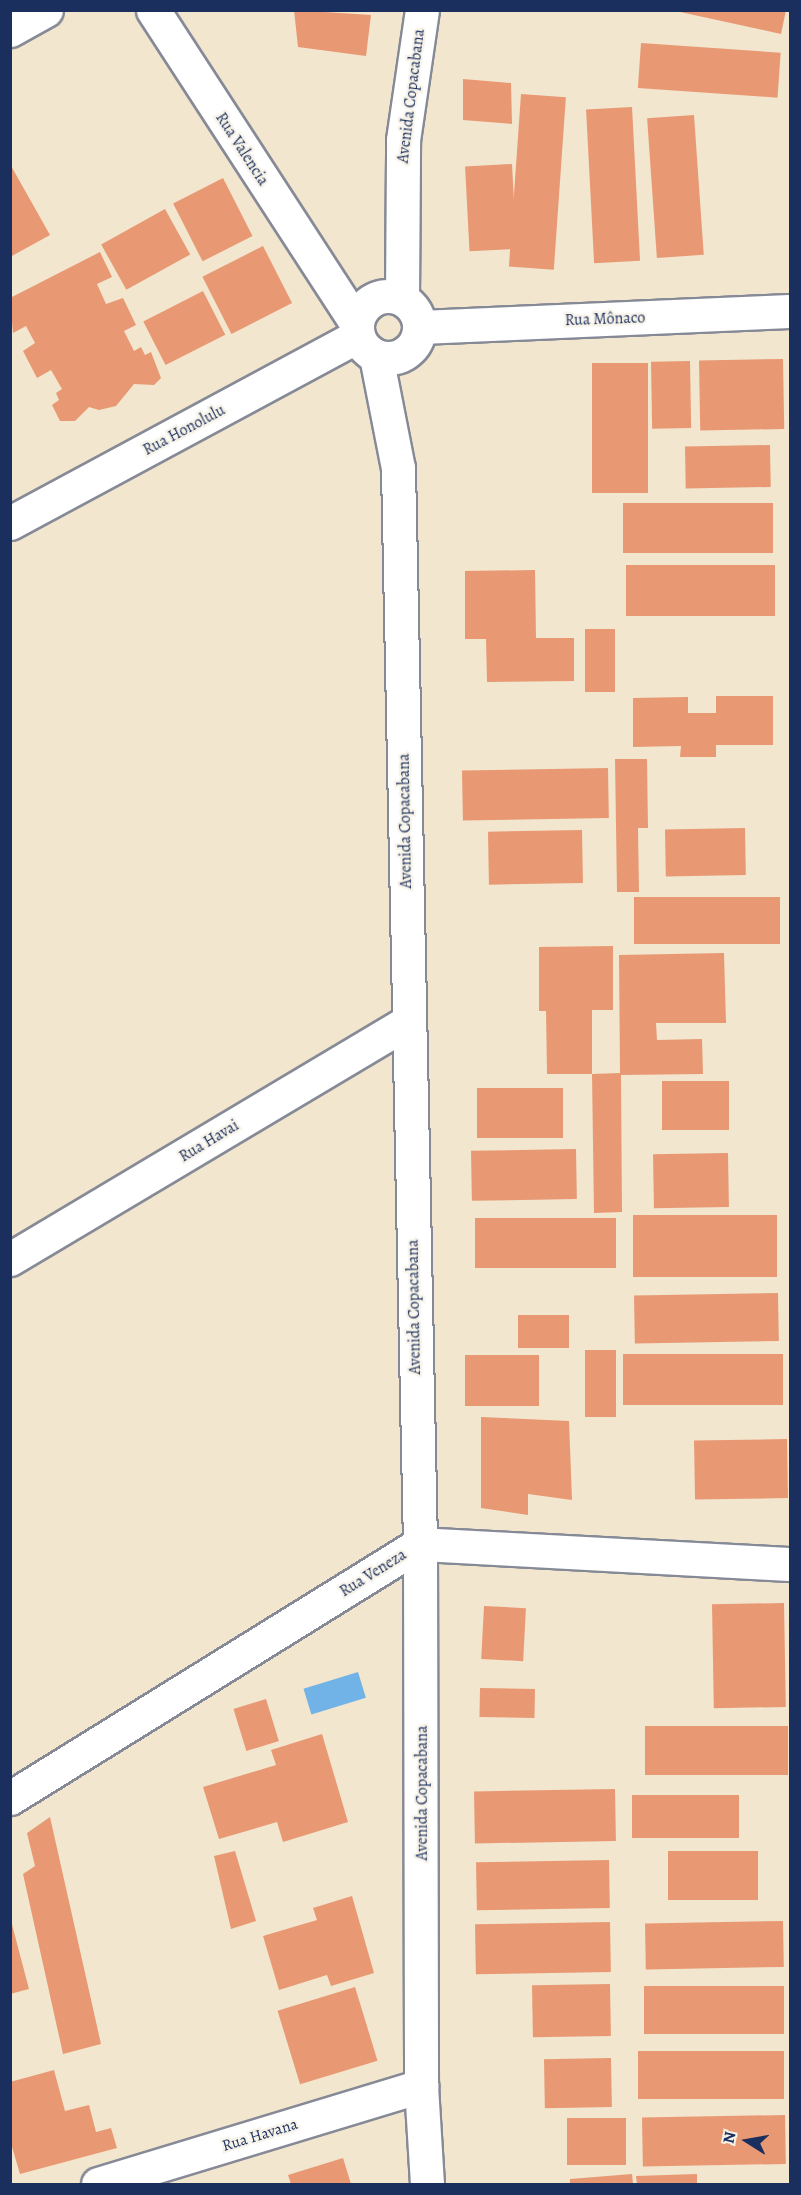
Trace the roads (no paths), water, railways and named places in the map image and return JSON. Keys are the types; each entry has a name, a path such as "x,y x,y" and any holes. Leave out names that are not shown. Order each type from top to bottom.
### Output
{"street":[{"path":"10,30 46,10"},
{"name":"Rua Valencia","path":"153,10 331,287 383,324"},
{"name":"Avenida Copacabana","path":"422,10 403,140 401,219 383,324 390,430 398,468 420,1544 422,2086 427,2184"},
{"name":"Rua Mônaco","path":"383,324 790,311"},
{"name":"Rua Honolulu","path":"10,523 383,324"},
{"name":"Rua Havai","path":"10,1259 408,1022"},
{"name":"Rua Veneza","path":"10,1798 420,1544 790,1564"},
{"name":"Rua Havana","path":"98,2184 422,2086"}],"water":[{"path":"358,1672 366,1698 311,1714 303,1689"}]}
